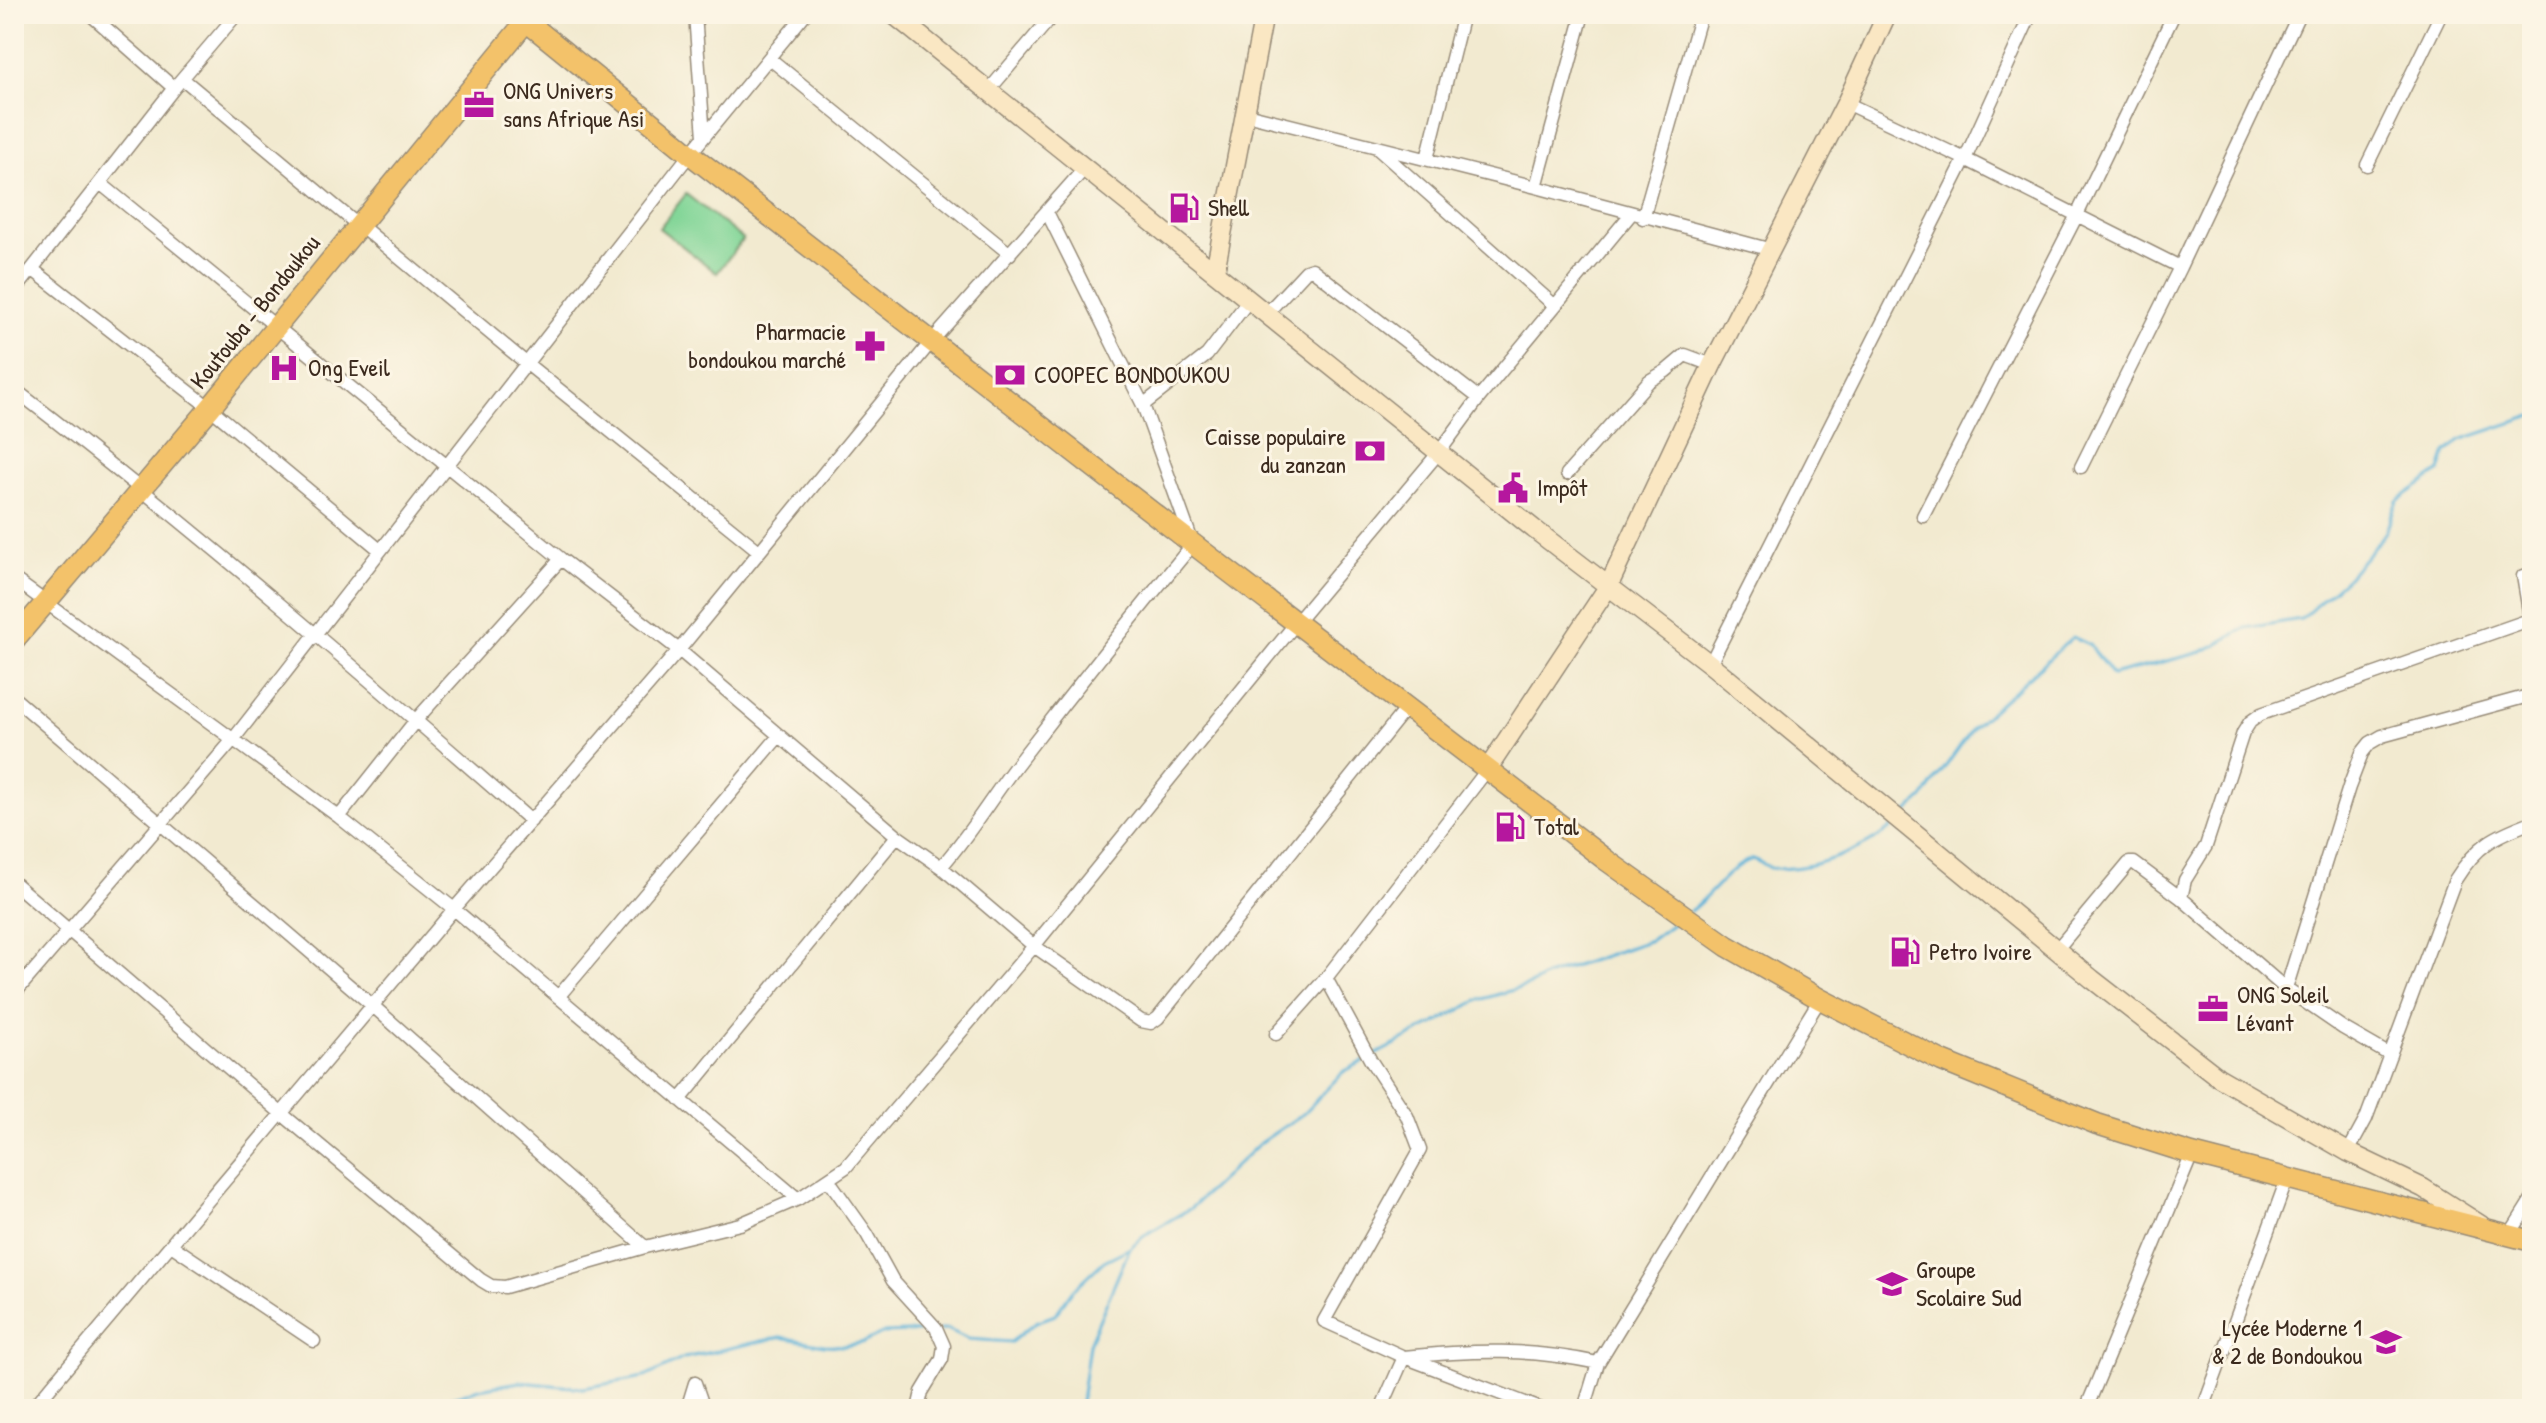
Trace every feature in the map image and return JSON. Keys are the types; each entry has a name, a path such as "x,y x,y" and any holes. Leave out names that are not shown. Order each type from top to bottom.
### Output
{"main road":[{"path":"525,16 690,154 931,342 1487,770 1673,910 1727,946 1820,999 1942,1061 2097,1124 2192,1154 2532,1241"},
{"name":"Koutouba - Bondoukou","path":"14,640 360,225 525,16"}],"street":[{"path":"90,14 360,225 759,551"},
{"path":"14,292 237,14"},
{"path":"695,14 704,137"},
{"path":"14,994 232,741 690,154 805,14"},
{"path":"989,90 1054,14"},
{"path":"1215,271 1264,14"},
{"path":"1427,159 1463,14"},
{"path":"1536,187 1583,14"},
{"path":"14,883 282,1114 491,1286 505,1287 740,1224 798,1199 846,1167 1034,946 1555,306 1637,216 1701,14"},
{"path":"1276,1034 1326,978 1487,770 1608,587 1712,365 1846,103 1887,14"},
{"path":"1710,664 1965,159 2031,14"},
{"path":"1923,516 2077,215 2174,14"},
{"path":"2081,467 2180,267 2299,14"},
{"path":"2367,165 2441,14"},
{"path":"897,15 1084,169 1608,587 1710,664 2218,1077 2348,1152 2423,1188 2485,1227"},
{"path":"769,58 1010,254"},
{"path":"1846,103 2180,267"},
{"path":"1246,114 1772,250"},
{"path":"1374,146 1555,306"},
{"path":"32,1409 454,909 679,650 931,342 1084,169"},
{"path":"100,183 561,559 679,650 897,836 941,867 1034,946 1141,1021 1151,1023 1158,1018 1407,707"},
{"path":"941,867 966,839 1015,767 1101,654 1193,544 1143,405 1047,212"},
{"path":"32,269 210,408 380,550"},
{"path":"1266,314 1306,271 1312,269 1479,398"},
{"path":"1143,405 1207,355 1249,300"},
{"path":"1567,474 1649,381 1685,355 1712,365"},
{"path":"14,389 141,487 531,821"},
{"path":"339,817 416,720 561,559"},
{"path":"2181,898 2185,880 2206,846 2243,733 2250,722 2274,709 2531,625 2523,576"},
{"path":"14,579 339,817 454,909 798,1199"},
{"path":"2286,989 2349,787 2362,753 2370,743 2382,736 2532,695"},
{"path":"14,698 373,1006 645,1247"},
{"path":"558,997 779,736"},
{"path":"2348,1152 2366,1119 2455,880 2466,863 2489,841 2532,822"},
{"path":"680,1100 897,836"},
{"path":"2058,948 2129,863 2134,863 2181,898 2286,989 2390,1055"},
{"path":"1326,978 1371,1061 1407,1116 1420,1150 1324,1321 1404,1357 1541,1409"},
{"path":"1584,1409 1598,1363 1820,999"},
{"path":"2086,1409 2192,1154"},
{"path":"828,1179 867,1234 893,1281 936,1328 944,1346 942,1359 922,1392 918,1409"},
{"path":"2203,1409 2287,1179"},
{"path":"2510,1234 2532,1199"},
{"path":"171,1245 314,1341"},
{"path":"1404,1357 1518,1350 1598,1363"},
{"path":"1381,1409 1404,1357"},
{"path":"687,1409 695,1383 704,1409"}],"green space":[{"path":"686,194 743,239 717,273 659,228"}],"waterway":[{"path":"1905,815 1923,798 1973,728 2073,637 2090,645 2112,675 2202,652 2246,628 2301,619 2348,577 2385,534 2397,501 2440,471 2446,453 2460,440 2532,416"},
{"path":"1690,911 1727,875 1752,859 1770,867 1784,868 1818,863 1853,851 1894,825"},
{"path":"1373,1056 1479,1000 1530,985 1546,976 1651,940 1678,920"},
{"path":"940,1330 947,1329 968,1339 1011,1342 1036,1322 1055,1315 1071,1292 1104,1261 1130,1248 1143,1236 1191,1208 1260,1143 1304,1113 1343,1072 1366,1060"},
{"path":"1080,1409 1089,1344 1129,1250"},
{"path":"415,1409 479,1389 520,1382 583,1388 645,1377 684,1358 781,1337 844,1346 865,1342 884,1333 932,1331"}],"place":[{"name":"ONG Univers sans Afrique Asi","path":"479,105"},
{"name":"Shell","path":"1184,208"},
{"name":"Pharmacie bondoukou marché","path":"870,346"},
{"name":"Ong Eveil","path":"284,368"},
{"name":"COOPEC BONDOUKOU","path":"1010,375"},
{"name":"Caisse populaire du zanzan","path":"1370,451"},
{"name":"Impôt","path":"1513,488"},
{"name":"Total","path":"1510,827"},
{"name":"Petro Ivoire","path":"1905,952"},
{"name":"ONG Soleil Lévant","path":"2213,1009"},
{"name":"Groupe Scolaire Sud","path":"1892,1284"},
{"name":"Lycée Moderne 1 & 2 de Bondoukou","path":"2386,1342"}]}
